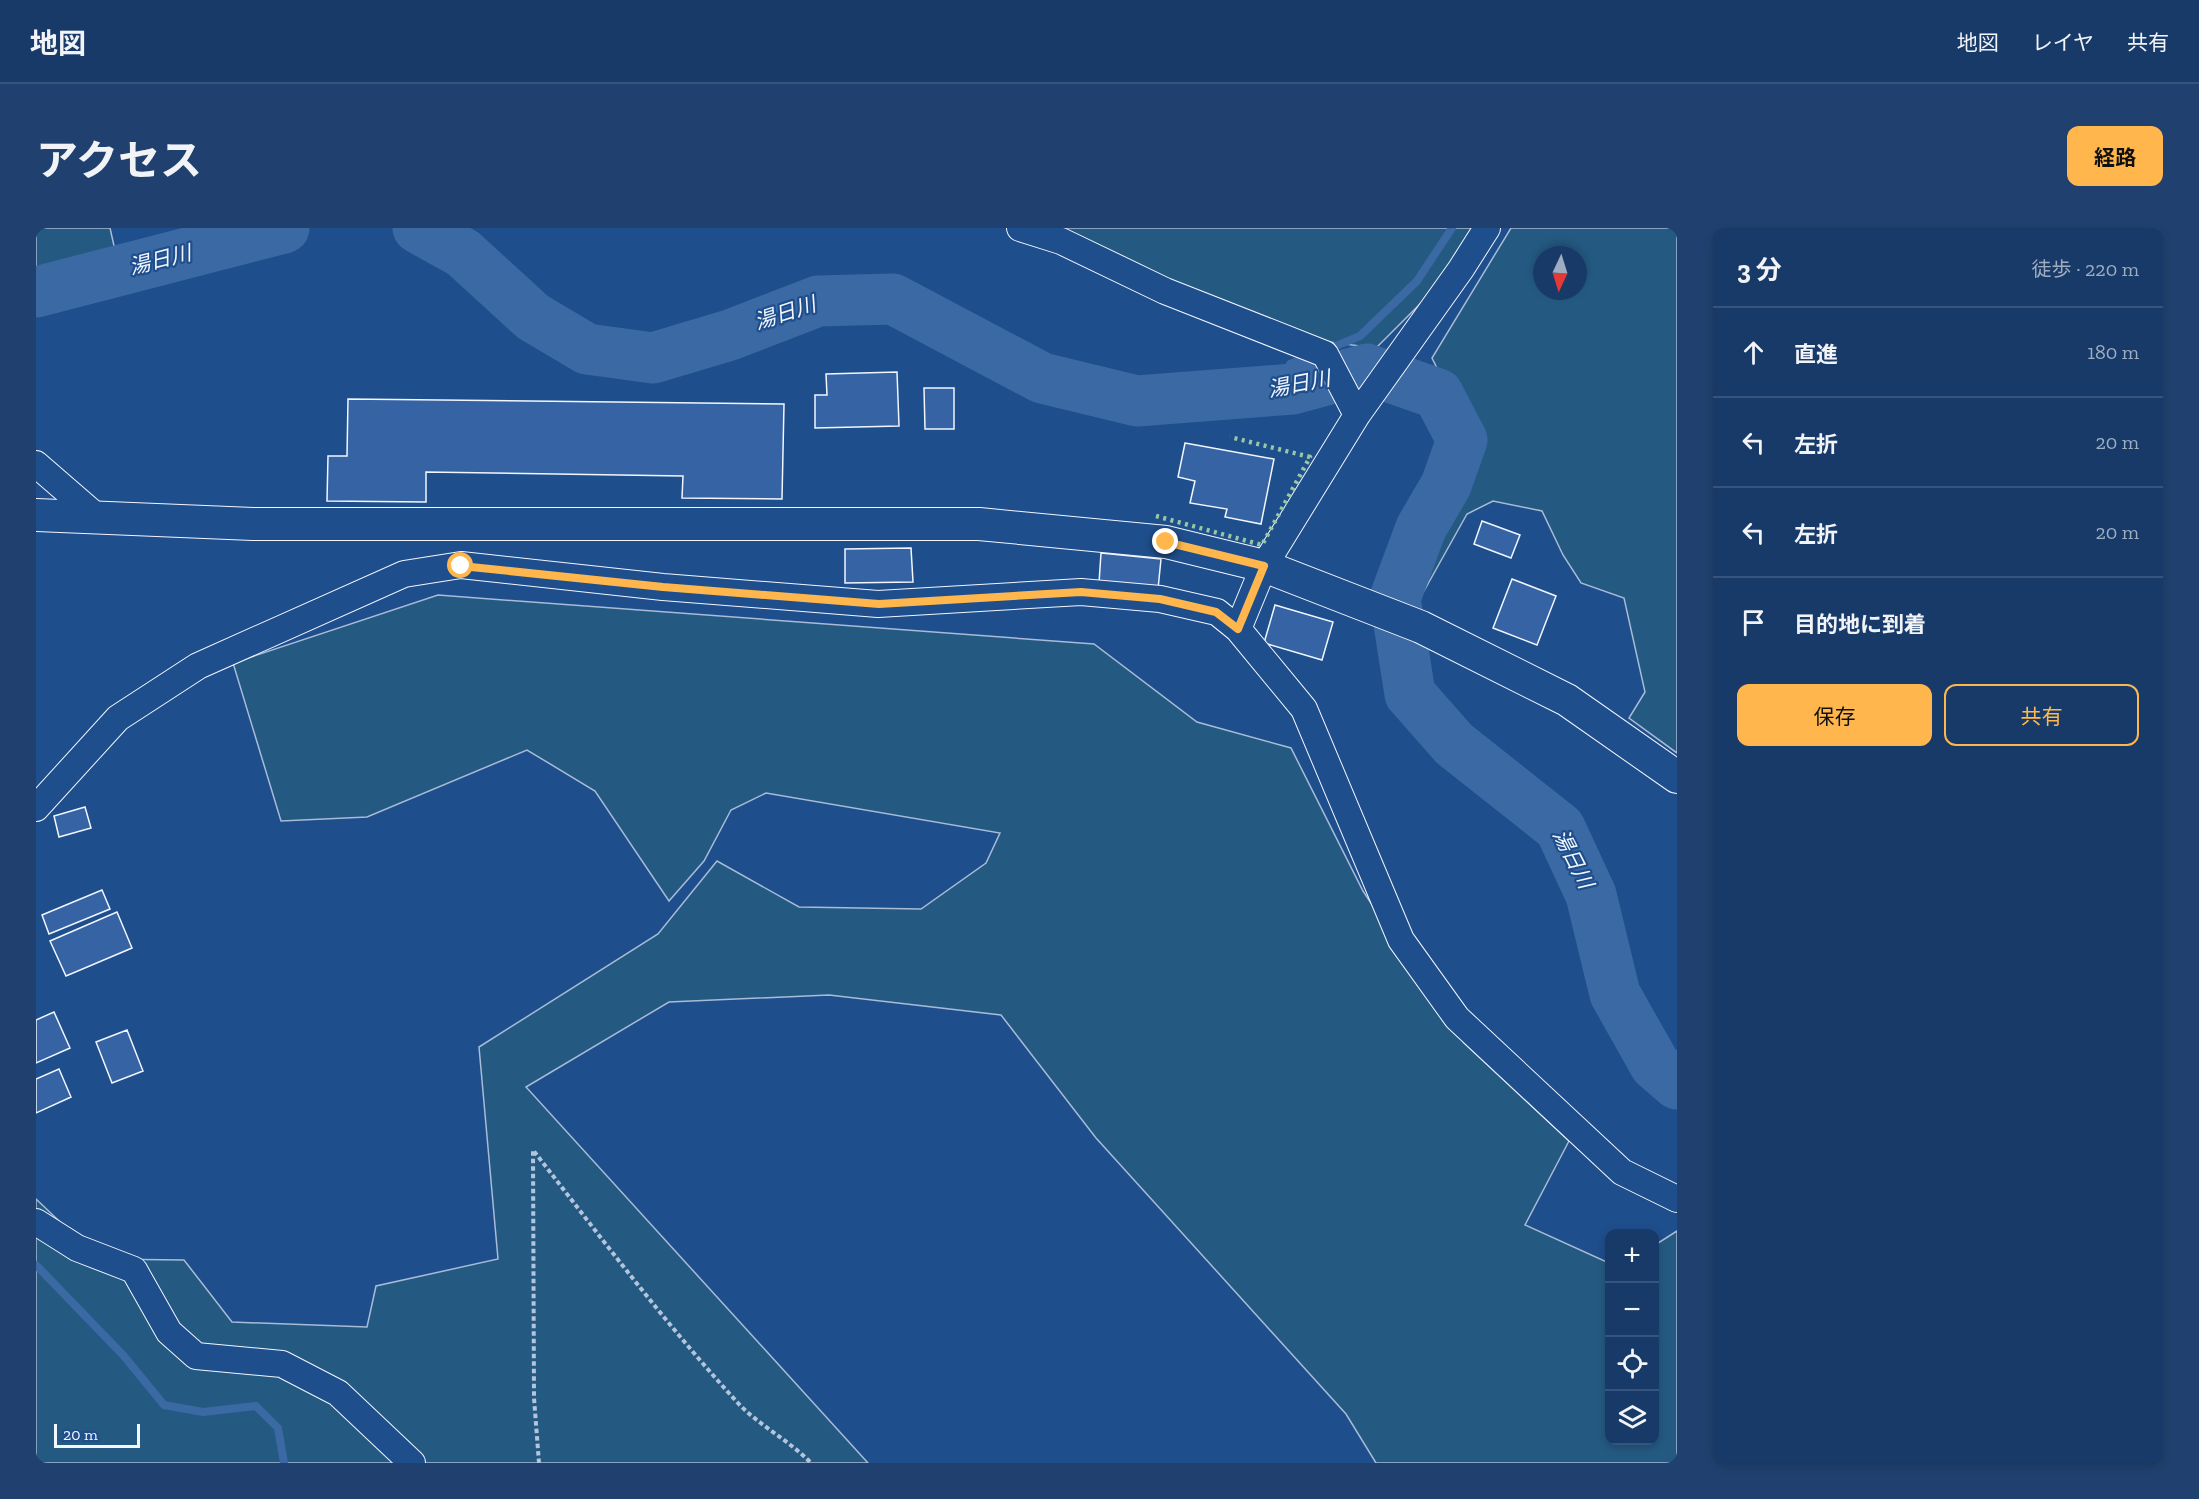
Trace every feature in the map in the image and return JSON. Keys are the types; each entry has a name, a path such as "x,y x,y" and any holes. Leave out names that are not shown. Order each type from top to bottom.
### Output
{"street":[{"path":"1020,228 1061,241 1165,291 1325,354 1357,415"},
{"path":"1238,629 1264,566 1357,415 1461,269 1487,228"},
{"path":"36,464 96,516"},
{"path":"36,515 253,524 979,524 1166,542 1264,566 1421,627 1567,700 1677,777"},
{"path":"36,808 118,718 198,666 404,574 427,570 461,566 663,587 879,604 1081,592 1160,599 1216,612 1238,629 1304,709 1401,940 1457,1018 1622,1172 1677,1199"},
{"path":"36,1222 77,1248 134,1270 169,1332 196,1356 282,1364 338,1393 412,1463"}],"path":[{"path":"539,1463 534,1398 533,1150 627,1271 739,1404 798,1450 811,1463"}],"shaded area":[{"path":"36,228 110,228 117,259 36,279"},
{"path":"1017,228 1485,228 1473,251 1376,348 1281,336"},
{"path":"1511,228 1677,228 1677,753 1629,718 1645,692 1624,598 1581,583 1563,555 1542,511 1493,501 1467,514 1424,591 1420,563 1469,433 1432,358"},
{"path":"438,595 1094,644 1197,722 1291,748 1363,891 1464,1043 1569,1141 1525,1225 1605,1261 1605,1445 1659,1445 1659,1242 1677,1231 1677,1463 1376,1463 1346,1414 1096,1138 1001,1015 829,995 669,1002 526,1087 868,1463 36,1463 36,1199 99,1259 184,1260 232,1322 367,1327 376,1286 498,1259 479,1047 658,934 717,861 799,907 921,909 986,863 1000,833 766,793 731,810 704,861 669,901 595,791 527,750 367,817 281,821 233,663"}],"building":[{"path":"897,372 899,426 815,428 815,395 827,395 826,374"},
{"path":"924,388 954,388 954,429 925,429"},
{"path":"348,399 784,404 782,499 682,498 683,476 426,472 426,502 327,501 328,456 347,456"},
{"path":"1185,443 1274,459 1261,524 1225,517 1227,509 1190,503 1195,481 1178,477"},
{"path":"1482,521 1520,535 1511,558 1474,544"},
{"path":"911,548 913,582 845,583 845,549"},
{"path":"1101,553 1161,559 1158,589 1099,583"},
{"path":"1512,579 1556,596 1537,645 1493,628"},
{"path":"1275,605 1333,622 1322,660 1264,643"},
{"path":"85,807 91,828 59,837 54,816"},
{"path":"102,890 110,909 49,934 42,915"},
{"path":"117,912 132,948 66,976 50,941"},
{"path":"54,1012 70,1048 36,1063 36,1020"},
{"path":"127,1030 143,1071 112,1083 96,1042"},
{"path":"59,1069 71,1097 36,1113 36,1079"}],"waterway":[{"name":"湯日川","path":"36,292 284,228"},
{"name":"湯日川","path":"418,228 463,253 533,317 587,349 653,358 730,335 818,301 893,299 1042,378 1137,401 1293,389 1367,369 1438,394 1462,440 1446,485 1421,528 1395,598 1410,694 1454,744 1560,828 1591,895 1615,994 1655,1065 1677,1084"},
{"path":"1326,350 1360,336 1417,281 1452,228"},
{"path":"1293,389 1290,364 1311,356"},
{"path":"36,1265 123,1355 164,1405 203,1412 256,1406 278,1428 284,1463"}],"hedge":[{"path":"1156,516 1262,545 1310,457 1230,437"}],"route":[{"path":"461,566 663,587 879,604 1081,592 1160,599 1216,612 1238,629 1264,566 1166,542"}]}
